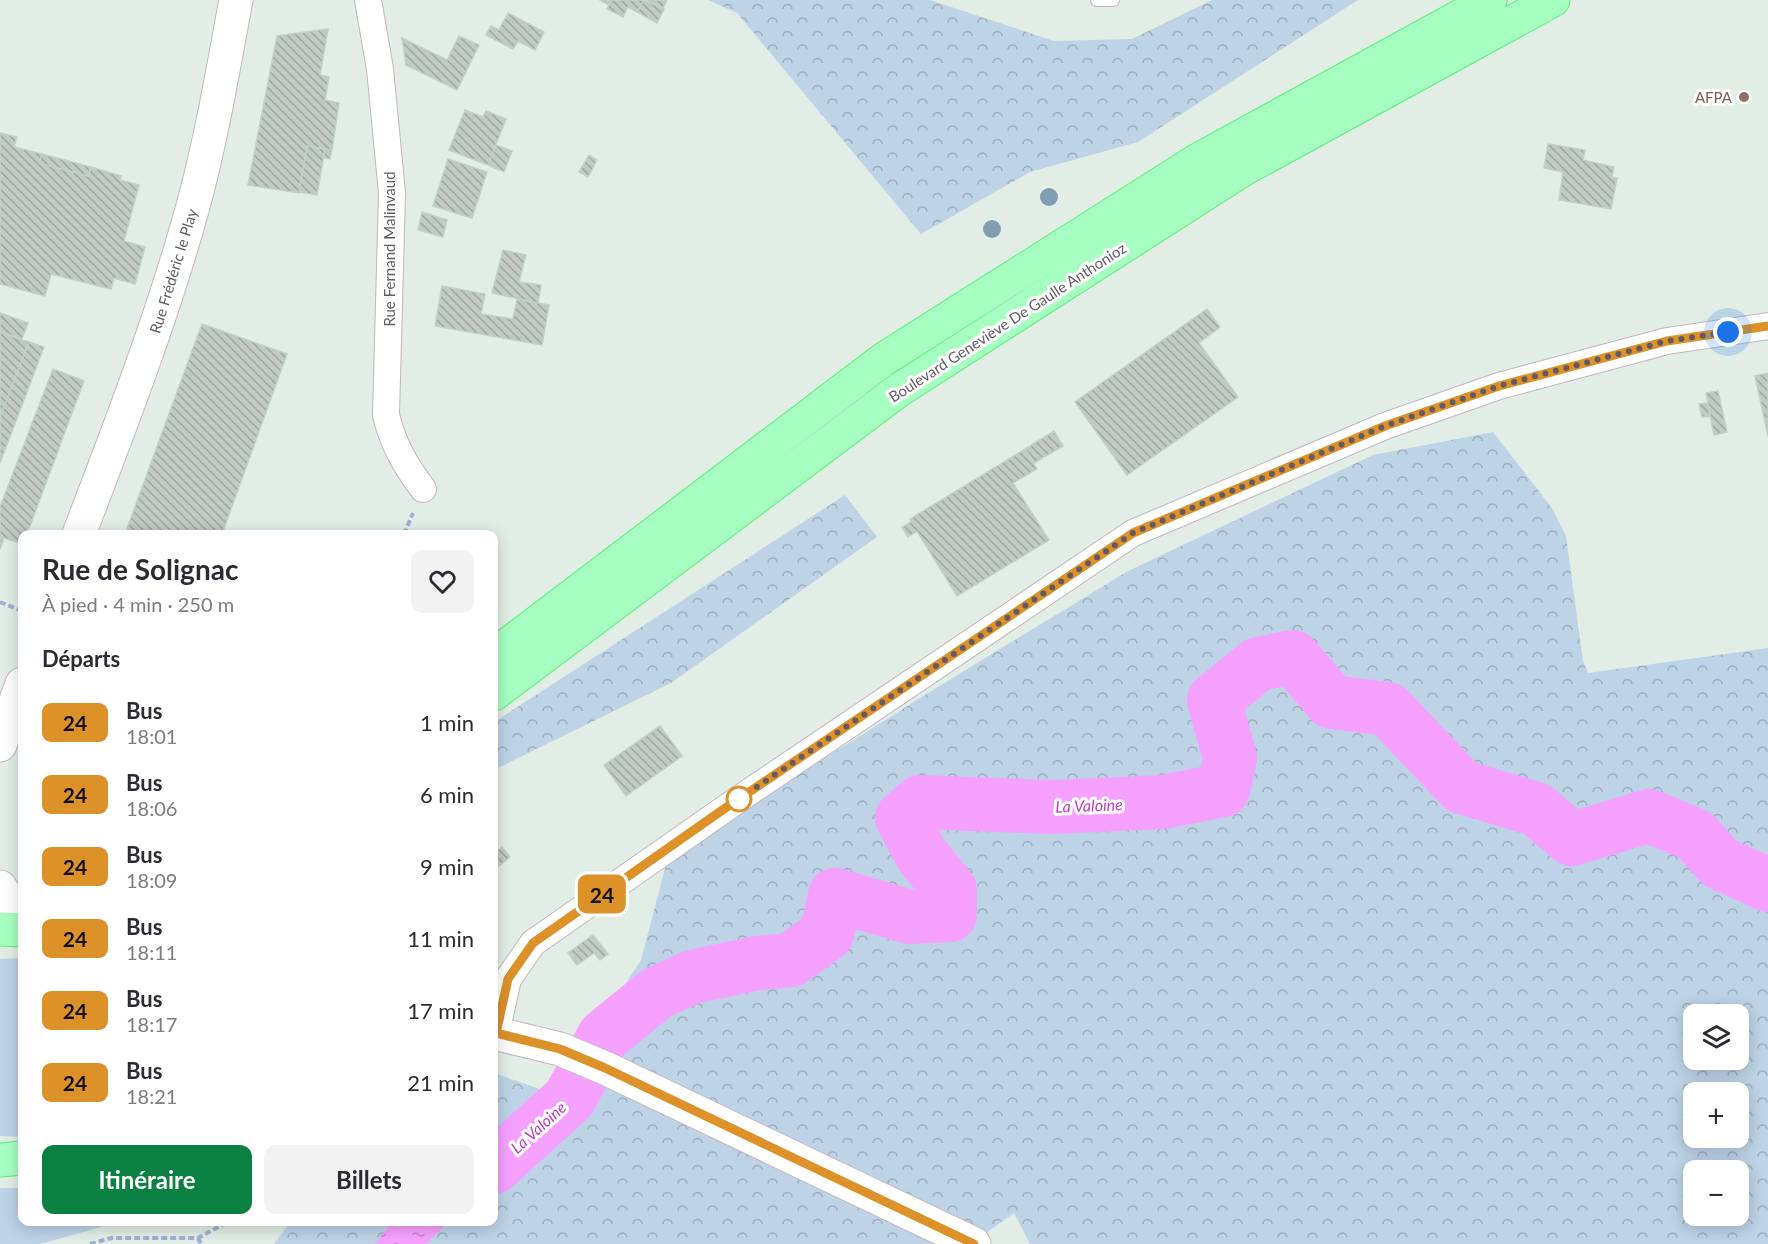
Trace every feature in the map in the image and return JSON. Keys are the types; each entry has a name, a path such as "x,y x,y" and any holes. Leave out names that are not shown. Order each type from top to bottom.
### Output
{"main road":[{"path":"498,652 884,359 1198,160 1490,0"},
{"name":"Boulevard Geneviève De Gaulle Anthonioz","path":"498,691 899,390 1242,170 1553,0"},
{"path":"0,929 18,930"},
{"path":"0,1160 18,1158"}],"street":[{"name":"Rue Frédéric le Play","path":"81,530 143,368 173,276 215,112 236,0"},
{"name":"Rue Fernand Malinvaud","path":"368,0 380,69 392,194 386,414 392,440 404,463 423,489"},
{"path":"498,1006 501,980 533,943 748,792 1133,533 1385,426 1499,386 1667,341 1768,326"},
{"path":"0,745 18,695"},
{"path":"0,887 18,915"},
{"path":"498,1034 560,1049 605,1068 974,1244"}],"lane":[{"path":"1097,0 1113,0"}],"path":[{"path":"0,602 18,609"},
{"path":"90,1244 111,1238 198,1238 220,1226"},
{"path":"198,1238 201,1244"}],"green space":[{"path":"708,0 930,0 1054,41 1132,39 1212,0 1358,0 1138,142 1030,172 921,234 737,13"},
{"path":"1493,432 1552,508 1566,536 1583,661 1588,673 1768,648 1768,1244 1030,1244 1014,1213 971,1244 274,1244 287,1226 498,1226 498,1074 554,1094 641,960 668,857 928,693 1128,571 1373,455"},
{"path":"845,495 877,537 671,683 498,768 498,719"},
{"path":"18,958 18,1137 0,1136 0,959"},
{"path":"0,1188 18,1188 18,1226 105,1226 40,1244 0,1244"}],"water":[{"path":"563,1081 591,1093 576,1114 498,1178 498,1139 518,1125"},
{"path":"389,1226 444,1226 426,1244 375,1244"}],"building":[{"path":"600,0 644,0 637,12 628,7 623,17 607,9 609,5"},
{"path":"644,0 664,9 657,23 637,12"},
{"path":"647,0 667,0 663,8"},
{"path":"508,13 544,32 535,50 518,41 513,49 486,35 491,26 499,30"},
{"path":"328,29 320,75 329,77 325,100 339,103 332,150 307,146 299,193 248,185 277,36"},
{"path":"459,36 479,45 457,90 406,65 402,38 447,60"},
{"path":"465,110 483,117 486,111 506,119 488,165 449,150"},
{"path":"0,133 17,137 14,147 42,154 39,163 88,176 91,167 121,176 120,180 139,185 124,241 145,247 135,284 114,278 111,289 51,274 45,296 0,284"},
{"path":"1548,144 1585,150 1583,160 1614,167 1612,177 1617,178 1611,209 1559,200 1563,172 1544,168"},
{"path":"496,145 512,151 504,172 488,165"},
{"path":"307,146 325,149 317,195 299,192"},
{"path":"325,149 332,150 330,159 324,158"},
{"path":"42,154 91,167 88,176 39,163"},
{"path":"589,155 597,160 588,177 579,172"},
{"path":"448,159 487,172 472,218 433,206"},
{"path":"422,212 447,220 443,237 418,230"},
{"path":"503,250 526,255 519,282 541,285 538,303 492,293"},
{"path":"442,286 485,294 481,314 513,319 517,299 549,305 542,345 435,326"},
{"path":"1207,309 1220,327 1199,343 1238,397 1127,475 1075,402"},
{"path":"0,313 28,323 22,339 0,332"},
{"path":"202,324 287,354 223,530 126,530"},
{"path":"0,332 29,342 0,417"},
{"path":"29,342 44,347 0,463 0,417"},
{"path":"53,369 84,381 28,530 18,530 18,543 4,538 0,549 0,507"},
{"path":"1768,373 1768,436 1755,376"},
{"path":"1718,391 1727,432 1714,435 1706,393"},
{"path":"1707,403 1710,416 1702,417 1699,404"},
{"path":"1054,431 1063,446 1034,463 1025,449"},
{"path":"1025,449 1037,469 1013,483 1049,540 957,596 917,531 908,537 902,527 911,522 910,519"},
{"path":"660,726 682,756 626,796 604,765"},
{"path":"502,847 510,857 498,867 498,850"},
{"path":"593,935 608,954 600,960 594,953 577,965 568,953"}],"waterway":[{"name":"La Valoine","path":"498,1163 569,1099 604,1036 657,993 692,977 758,963 791,960 827,934 835,895 910,917 950,915 950,890 921,854 902,818 920,802 1053,807 1163,802 1223,790 1230,758 1214,700 1258,664 1293,657 1332,702 1388,709 1462,787 1536,809 1572,839 1649,816 1695,835 1720,863 1768,885"}],"bus line":[{"name":"24","path":"498,1024 508,979 533,943 721,811 1133,533 1385,426 1499,386 1667,341 1768,326"},
{"name":"24","path":"498,1034 560,1049 605,1068 974,1244"}],"place":[{"name":"AFPA","path":"1744,97"}],"route":[{"path":"739,799 1133,533 1385,426 1499,386 1667,341 1728,332"}]}
